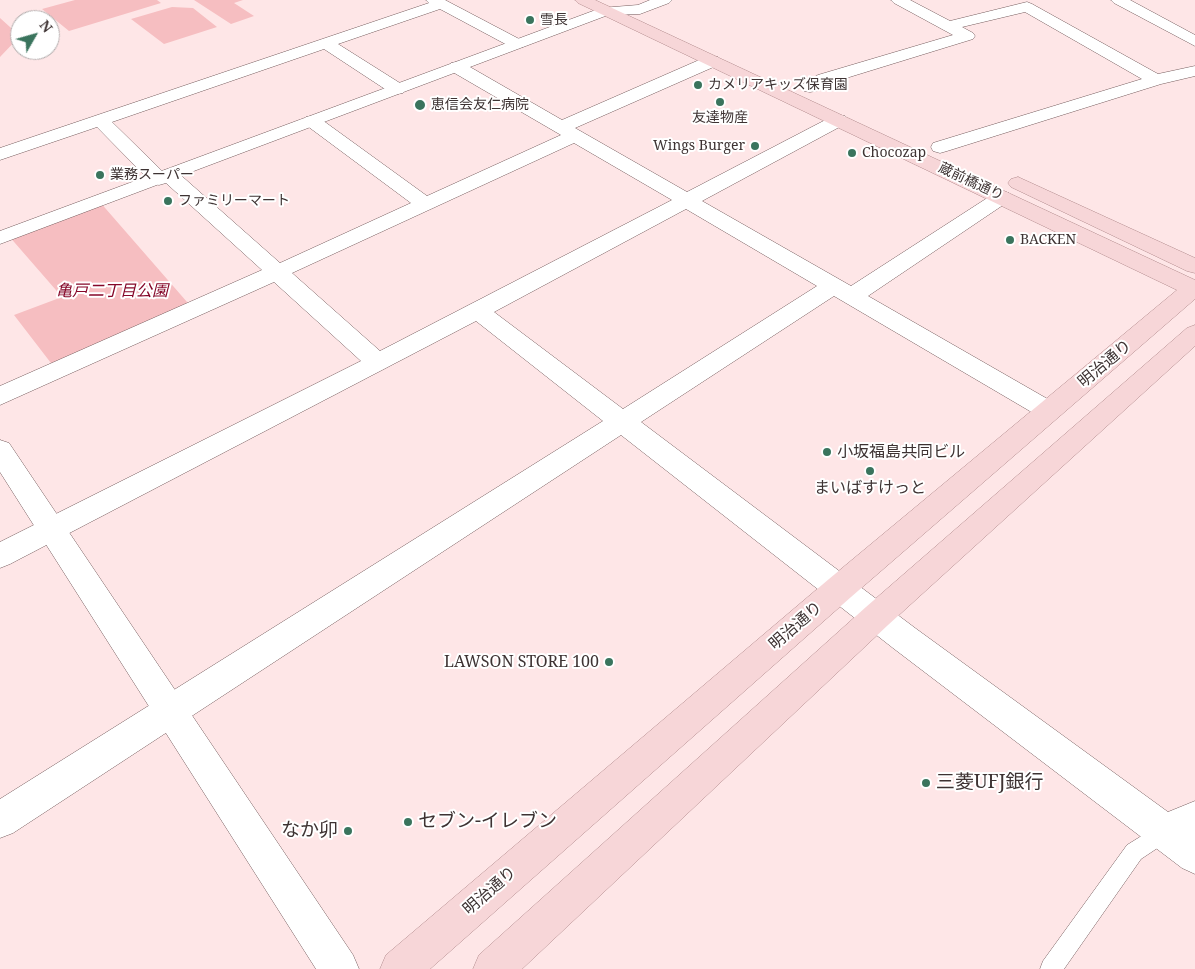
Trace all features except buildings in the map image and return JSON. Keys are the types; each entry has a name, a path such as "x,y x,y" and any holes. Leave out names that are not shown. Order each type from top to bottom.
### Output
{"main road":[{"name":"蔵前橋通り","path":"583,0 640,9 827,95"},
{"name":"蔵前橋通り","path":"612,5 712,60 839,120 1002,186 1194,283"},
{"name":"蔵前橋通り","path":"923,139 966,160"},
{"name":"明治通り","path":"400,969 840,588 1049,411 1194,283"},
{"path":"493,969 877,616 1195,333"}],"street":[{"path":"640,9 664,0"},
{"path":"810,87 824,79 966,36 899,0"},
{"path":"1119,0 1195,41"},
{"path":"0,154 325,44 438,2 517,44"},
{"path":"0,238 457,67 612,5"},
{"path":"947,26 1027,7 1156,80"},
{"path":"325,44 397,89"},
{"path":"0,396 425,204 712,60"},
{"path":"457,67 841,292 1049,411"},
{"path":"940,147 1156,80 1195,71"},
{"path":"100,120 277,272 378,362"},
{"path":"0,556 378,362 839,120"},
{"path":"312,121 425,204"},
{"path":"0,820 622,420 841,292 1002,186"},
{"path":"478,310 877,616 1180,825 1195,856"},
{"path":"0,450 340,969"}],"lane":[{"path":"1051,969 1134,852 1180,825"}],"green space":[{"path":"75,0 157,0 161,3 69,31 60,24 60,10 42,9"},
{"path":"194,0 243,0 234,3 254,16 231,24"},
{"path":"172,7 193,8 217,27 164,44 131,19"},
{"path":"0,18 10,27 10,46 0,57"},
{"name":"亀戸二丁目公園","path":"99,201 194,310 54,367 14,315 62,297 8,235"}],"place":[{"name":"雪長","path":"530,20"},
{"name":"カメリアキッズ保育園","path":"698,85"},
{"name":"友達物産","path":"720,102"},
{"name":"恵信会友仁病院","path":"420,105"},
{"name":"Wings Burger","path":"755,146"},
{"name":"Chocozap","path":"852,153"},
{"name":"業務スーパー","path":"100,175"},
{"name":"ファミリーマート","path":"168,201"},
{"name":"BACKEN","path":"1010,240"},
{"name":"小坂福島共同ビル","path":"827,452"},
{"name":"まいばすけっと","path":"870,471"},
{"name":"LAWSON STORE 100","path":"609,662"},
{"name":"三菱UFJ銀行","path":"926,783"},
{"name":"セブン-イレブン","path":"408,822"},
{"name":"なか卯","path":"348,831"}]}
